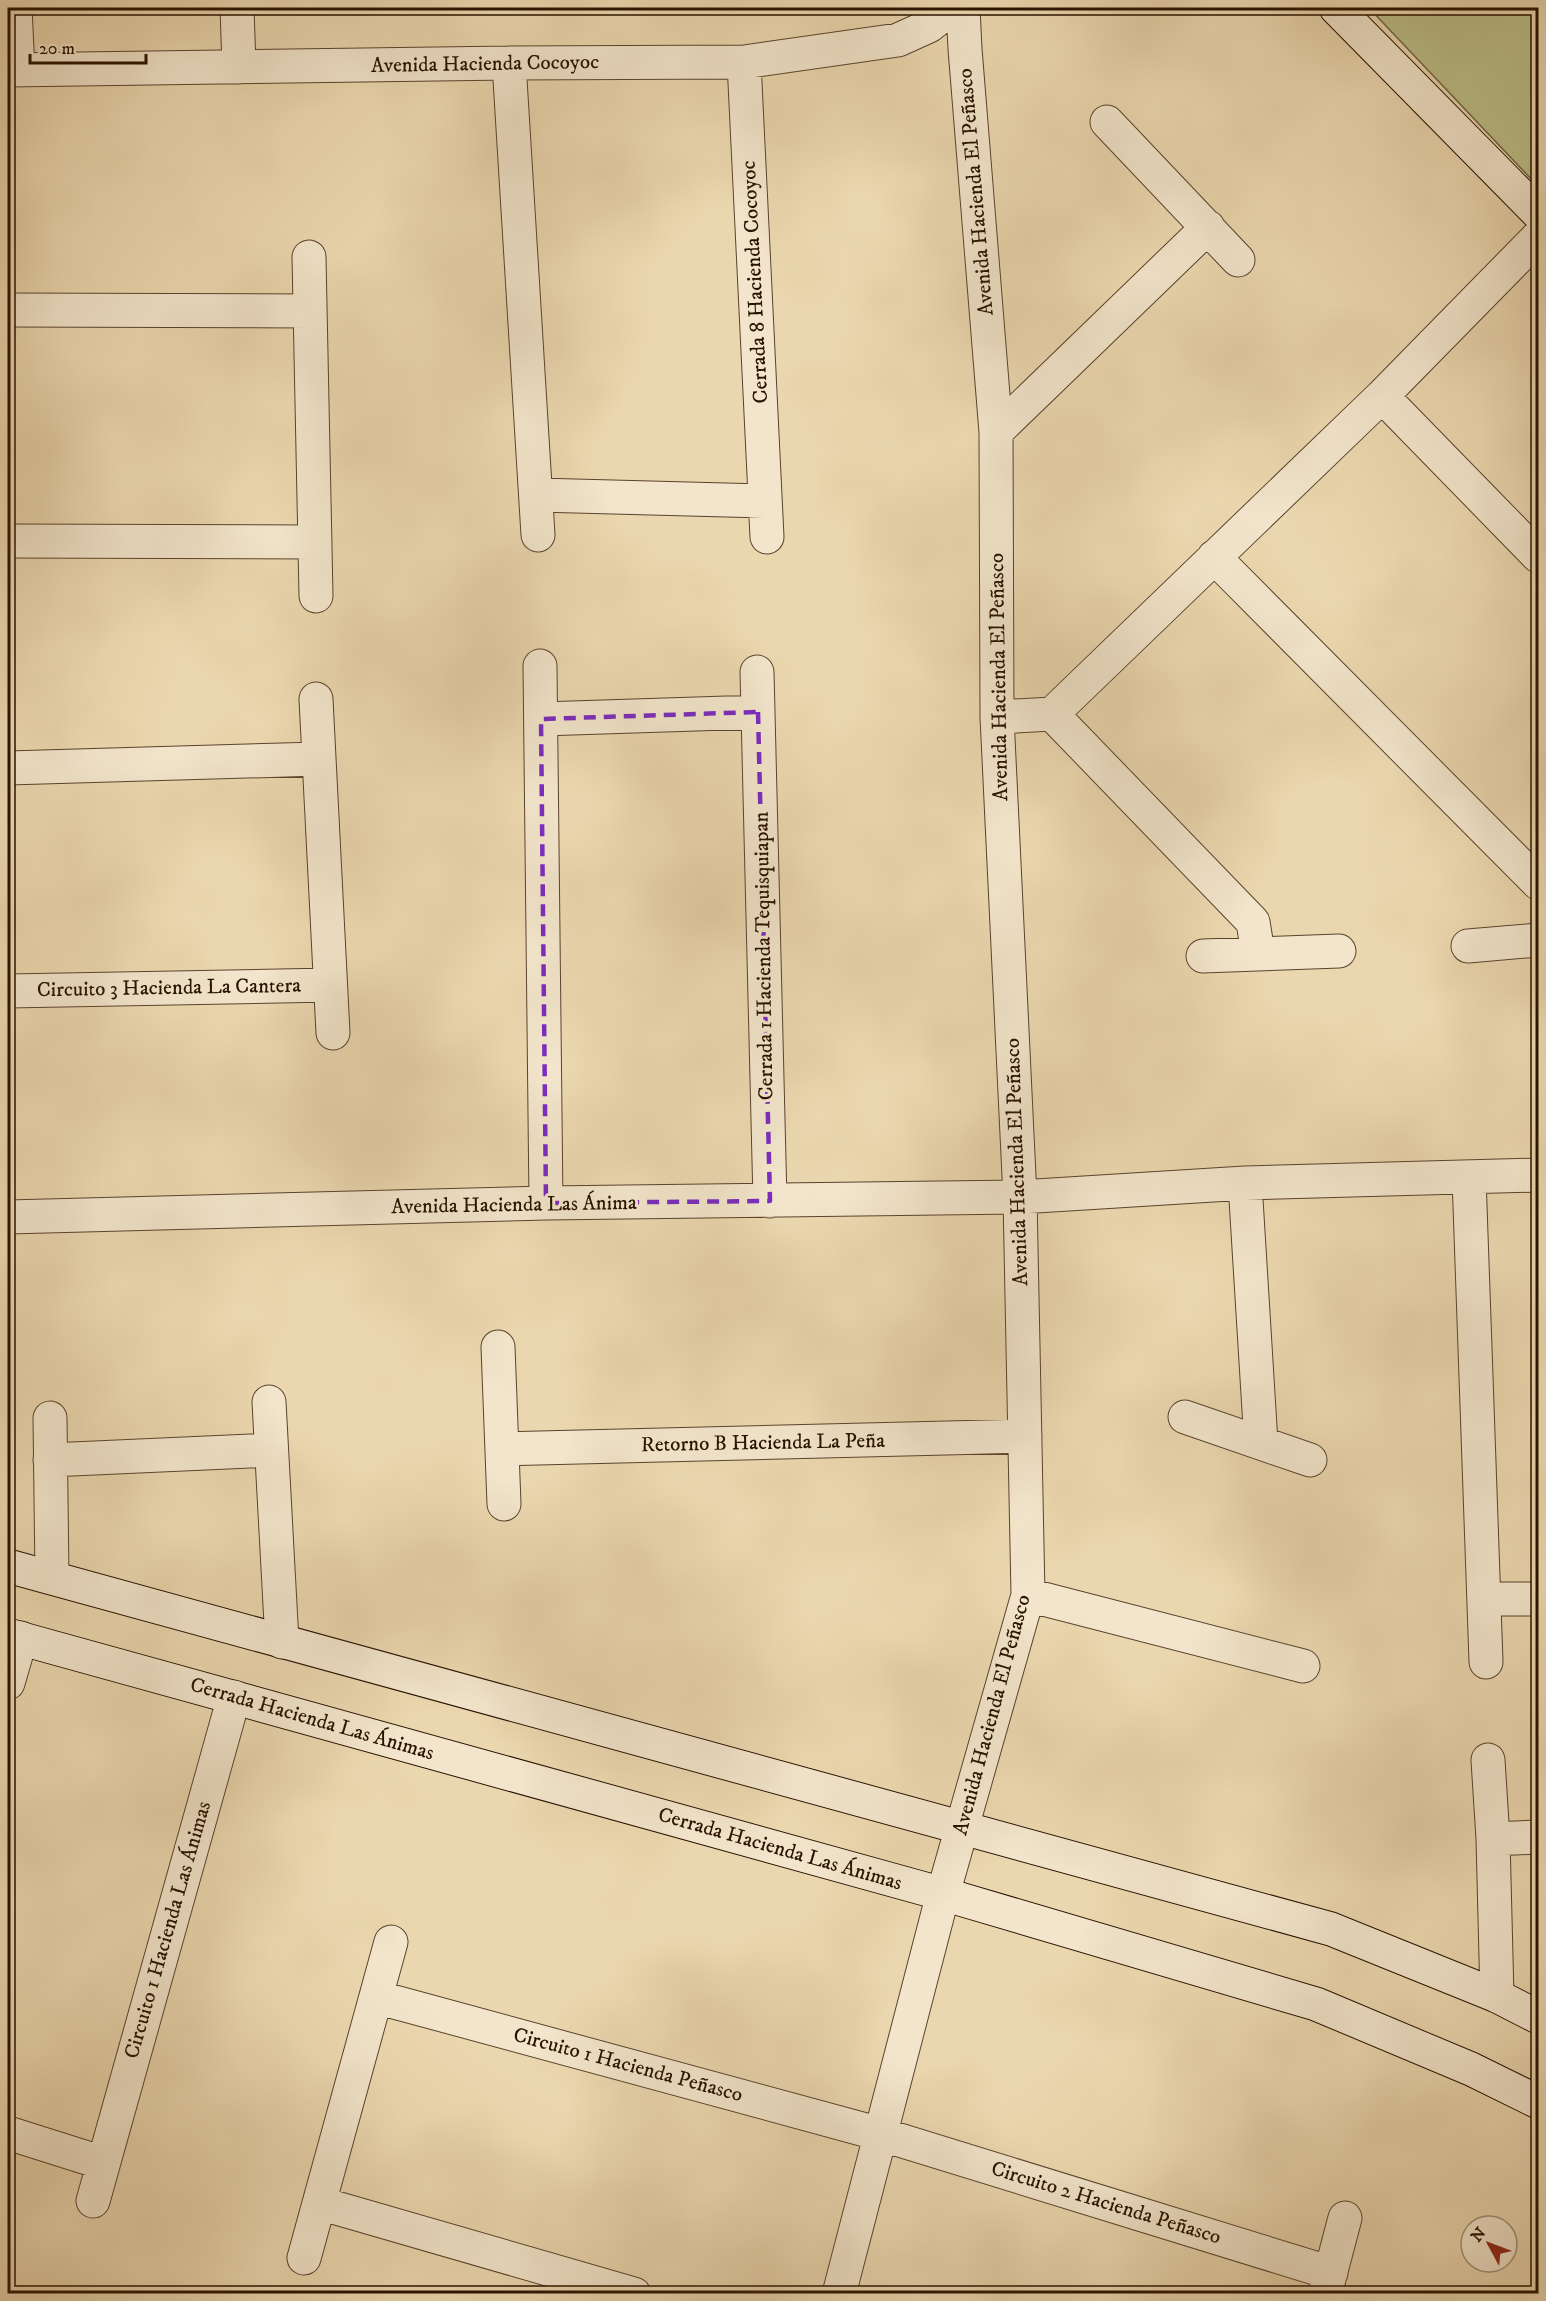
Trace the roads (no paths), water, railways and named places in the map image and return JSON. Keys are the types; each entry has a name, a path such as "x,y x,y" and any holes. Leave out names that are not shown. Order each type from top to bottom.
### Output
{"street":[{"path":"13,70 15,8"},
{"path":"237,8 239,67"},
{"name":"Avenida Hacienda Cocoyoc","path":"13,70 744,62 898,40 929,26 952,8"},
{"name":"Avenida Hacienda El Peñasco","path":"839,2294 943,1894 1028,1594 1020,1197 997,717 996,432 964,49 963,8"},
{"path":"1336,8 1539,213"},
{"name":"Cerrada 8 Hacienda Cocoyoc","path":"744,62 767,537"},
{"path":"509,63 538,535"},
{"path":"1107,122 1238,260"},
{"path":"996,432 1208,227"},
{"path":"997,717 1052,714 1382,396 1539,237"},
{"path":"309,257 316,596"},
{"path":"8,310 310,310"},
{"path":"1382,396 1539,556"},
{"path":"537,495 765,501"},
{"path":"8,541 315,542"},
{"path":"1214,557 1539,884"},
{"path":"540,666 546,1203"},
{"name":"Cerrada 1 Hacienda Tequisquiapan","path":"757,672 770,1201"},
{"name":"Circuito 3 Hacienda La Cantera","path":"316,699 333,1033"},
{"path":"541,719 758,712"},
{"path":"1052,714 1253,922 1257,953"},
{"path":"8,768 319,759"},
{"path":"1468,946 1539,940"},
{"path":"1203,956 1339,951"},
{"name":"Circuito 3 Hacienda La Cantera","path":"8,991 330,985"},
{"name":"Avenida Hacienda Las Ánima","path":"8,1217 546,1203 1020,1197 1245,1183 1539,1175"},
{"path":"1469,1177 1486,1662"},
{"path":"1245,1183 1261,1443"},
{"path":"498,1347 504,1504"},
{"path":"269,1402 282,1642"},
{"path":"50,1418 52,1577"},
{"path":"1185,1418 1310,1460"},
{"name":"Retorno B Hacienda La Peña","path":"502,1449 1024,1436"},
{"path":"50,1460 271,1450"},
{"path":"8,1566 1331,1929 1497,1996 1539,2017"},
{"path":"1028,1594 1303,1666"},
{"path":"1484,1599 1539,1599"},
{"path":"8,1683 14,1636"},
{"name":"Cerrada Hacienda Las Ánimas","path":"14,1636 943,1894 1316,2004 1471,2069 1539,2102"},
{"name":"Circuito 1 Hacienda Las Ánimas","path":"93,2202 234,1697"},
{"path":"1488,1760 1493,1839 1497,1996"},
{"path":"1493,1839 1539,1837"},
{"path":"304,2258 391,1942"},
{"name":"Circuito 1 Hacienda Peñasco","path":"376,1997 880,2134"},
{"path":"8,2133 103,2163"},
{"name":"Circuito 2 Hacienda Peñasco","path":"880,2134 1328,2283 1345,2218"},
{"path":"319,2203 634,2294"}]}
